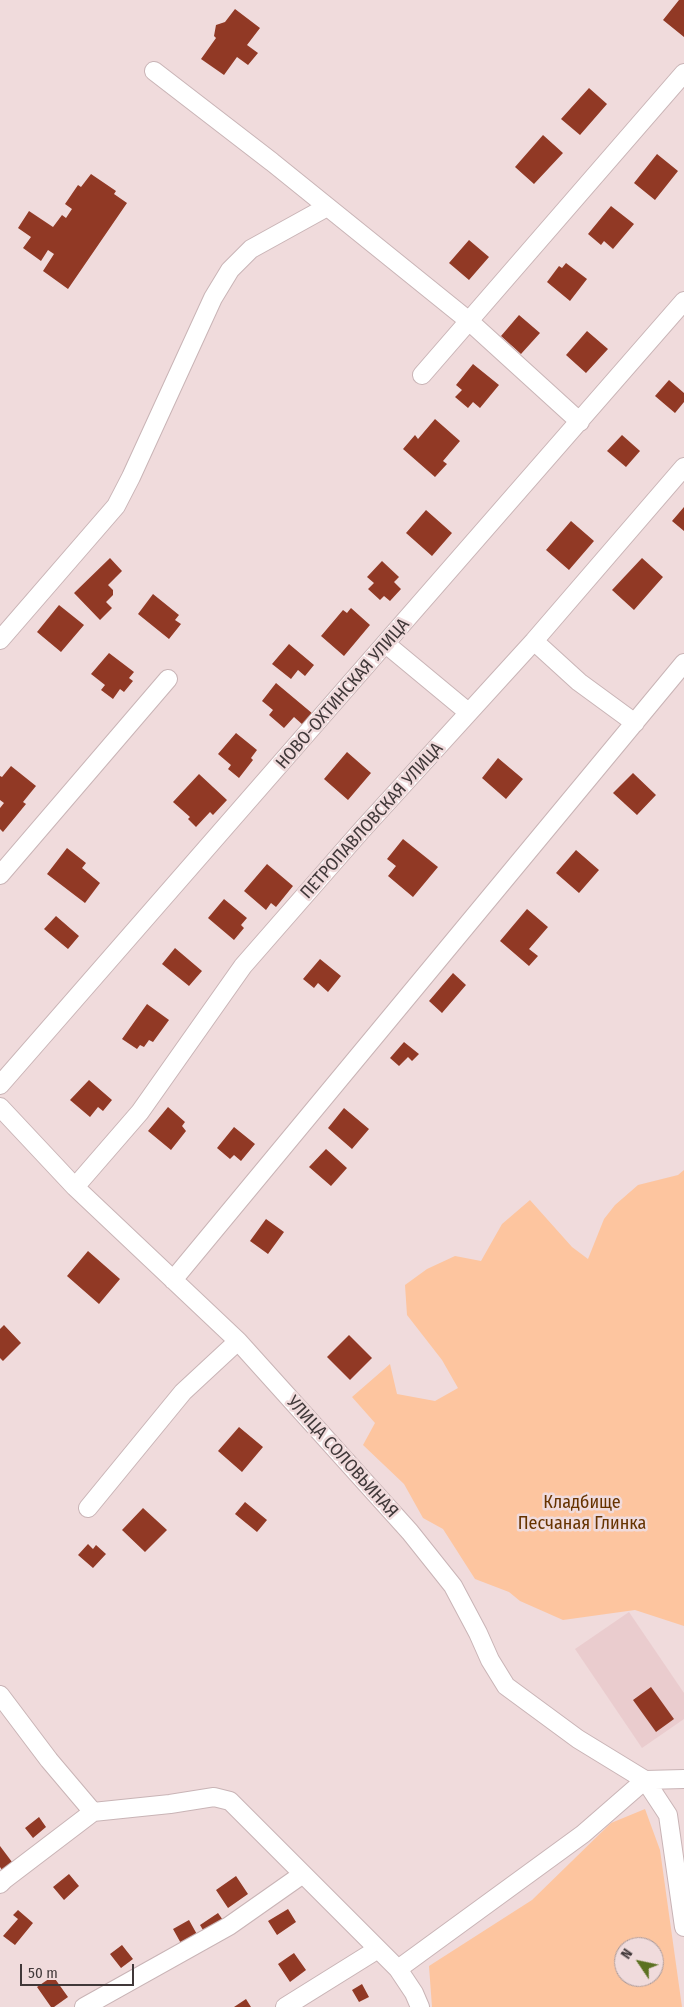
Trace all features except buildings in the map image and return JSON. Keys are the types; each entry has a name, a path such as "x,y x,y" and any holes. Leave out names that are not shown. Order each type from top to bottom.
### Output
{"street":[{"path":"154,71 327,206 469,321 580,422"},
{"path":"422,375 684,73"},
{"path":"0,640 116,506 132,477 213,298 230,270 251,248 327,206"},
{"name":"НОВО-ОХТИНСКАЯ УЛИЦА","path":"0,1085 684,302"},
{"name":"ПЕТРОПАВЛОВСКАЯ УЛИЦА","path":"75,1187 140,1112 244,966 361,831 534,642 684,467"},
{"path":"534,642 578,682 635,723"},
{"path":"386,644 468,712"},
{"path":"173,1280 684,662"},
{"path":"0,875 168,679"},
{"name":"УЛИЦА СОЛОВЬИНАЯ","path":"0,1106 75,1187 238,1341 410,1532 453,1586 490,1660 506,1686 578,1739 644,1780"},
{"path":"88,1508 183,1392 238,1341"},
{"path":"0,1695 49,1760 93,1812"},
{"path":"398,1968 583,1834 644,1780 684,1780"},
{"path":"644,1780 668,1815 684,1927"},
{"path":"0,1884 93,1812 170,1804 214,1797 230,1801 398,1968 414,1993 420,2007"},
{"path":"84,2007 229,1926 303,1874"},
{"path":"285,2007 378,1949"}],"shaded area":[{"path":"629,1612 684,1693 684,1719 642,1748 575,1649"}],"green space":[{"name":"Кладбище Песчаная Глинка","path":"684,1170 684,1626 635,1610 563,1620 520,1601 509,1592 475,1579 443,1529 423,1518 404,1484 363,1445 375,1423 352,1397 390,1364 397,1394 435,1401 458,1388 442,1360 407,1315 405,1285 427,1269 455,1256 481,1261 502,1224 530,1200 572,1247 588,1259 604,1219 615,1205 638,1185 678,1175"},
{"path":"645,1809 660,1850 682,2007 432,2007 429,1966 532,1900 611,1823"}]}
